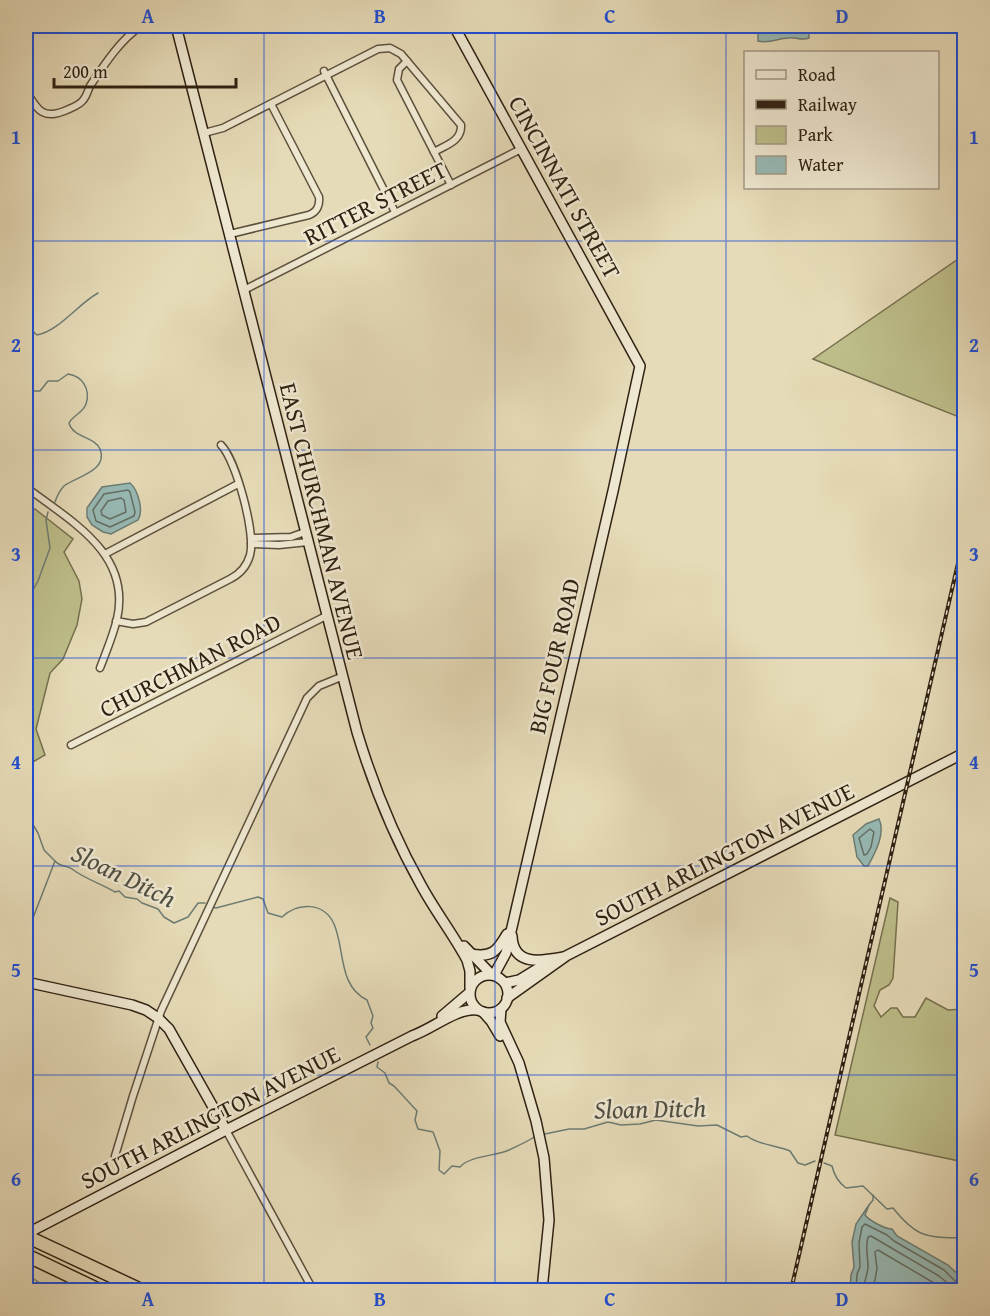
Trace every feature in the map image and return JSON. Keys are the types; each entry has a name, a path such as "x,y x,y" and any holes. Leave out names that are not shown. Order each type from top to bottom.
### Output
{"highway":[{"path":"26,1235 141,1290"},
{"path":"26,1255 99,1290"}],"street":[{"path":"26,90 35,107 45,114 56,114 74,107 83,100 88,89 123,41 141,26"},
{"name":"EAST CHURCHMAN AVENUE","path":"115,1156 158,1018 213,897 307,698 319,686 341,677 176,26"},
{"name":"CINCINNATI STREET","path":"454,26 640,368"},
{"path":"204,133 223,128 325,74 382,48 395,50 407,61 461,125 461,132 457,139 434,152"},
{"path":"407,61 399,69 397,80 451,185"},
{"path":"325,74 395,212"},
{"path":"230,234 309,215 318,208 319,197 270,104"},
{"name":"RITTER STREET","path":"244,290 521,149"},
{"name":"BIG FOUR ROAD","path":"504,982 506,952 640,368"},
{"path":"116,621 133,624 146,622 230,579 240,572 248,561 251,541 238,484 233,463 221,445"},
{"path":"105,554 238,484"},
{"path":"26,488 89,536 105,554 117,582 119,605 116,621 100,668"},
{"path":"251,541 291,537 305,532"},
{"path":"251,541 279,545 308,542"},
{"name":"CHURCHMAN ROAD","path":"70,745 326,616"},
{"path":"341,677 359,741 404,854 431,904 467,960 470,971 471,1002 491,1021 522,1078"},
{"name":"SOUTH ARLINGTON AVENUE","path":"507,998 566,956 964,753"},
{"path":"431,904 471,954 504,982 508,990 507,998 501,1009 500,1022 516,1055 539,1131 547,1182 548,1254 542,1290"},
{"path":"471,954 483,956 492,954 500,947 512,927"},
{"path":"512,927 513,947 521,956 537,961 566,956"},
{"name":"BIG FOUR ROAD","path":"493,975 506,952"},
{"path":"504,982 519,980 554,958"},
{"path":"470,990 480,976 493,975"},
{"path":"26,982 136,1006 158,1018 175,1037 313,1290"},
{"name":"SOUTH ARLINGTON AVENUE","path":"412,1036 455,1006 470,990"},
{"path":"480,1011 492,1013 501,1009"},
{"name":"SOUTH ARLINGTON AVENUE","path":"26,1235 225,1130 412,1036 429,1030 461,1011 480,1011"}],"green space":[{"path":"964,255 964,419 813,359"},
{"path":"35,509 73,539 64,552 79,581 82,599 77,625 63,659 50,673 36,729 45,755 26,766 26,516"},
{"path":"890,898 898,902 893,978 889,985 880,990 874,1006 881,1017 891,1008 897,1008 903,1017 915,1017 926,998 948,1010 964,1009 964,1162 835,1135"}],"water":[{"path":"758,26 809,26 809,38 758,41"},
{"path":"130,483 139,501 138,520 111,534 92,525 87,517 87,508 102,487"},
{"path":"879,819 881,830 879,843 868,866 864,866 857,857 853,835 866,824"},
{"path":"869,1205 865,1215 867,1217 892,1229 897,1236 948,1265 964,1280 964,1290 850,1290 854,1267 852,1242 856,1224"}],"waterway":[{"path":"26,286 29,293 28,324 37,335 61,323 98,293"},
{"path":"26,391 40,391 48,381 58,381 68,374 81,380 86,388 85,407 69,423 75,432 97,445 100,449 100,463 90,472 64,486 55,502"},
{"path":"26,626 31,615 30,595 38,581 50,548 46,520 48,512"},
{"path":"26,687 31,709 26,725"},
{"path":"26,731 33,761 26,774"},
{"path":"26,813 38,833 44,850 55,861 26,936"},
{"name":"Sloan Ditch","path":"55,861 115,892 119,891 125,897 137,899 158,909 164,917 174,923 188,917 198,903 205,903"},
{"name":"Sloan Ditch","path":"213,907 258,897 263,899 268,913 282,917 288,912 303,907 317,908 330,917 351,986 367,1000 373,1016 371,1023 373,1028 366,1037 370,1045"},
{"name":"Sloan Ditch","path":"378,1062 377,1067 385,1073 389,1083 417,1111 415,1120 418,1129 433,1132 440,1151 439,1170 444,1174 452,1166 460,1167 476,1158 504,1152 534,1137"},
{"name":"Sloan Ditch","path":"545,1134 569,1129 584,1129 608,1122 621,1125 656,1120 698,1126 717,1125 741,1137 747,1136 790,1151 798,1163 805,1165 815,1161"},
{"name":"Sloan Ditch","path":"824,1163 832,1166 837,1178 846,1188 863,1186 887,1209 893,1208 909,1226 917,1231 932,1236 964,1238"},
{"name":"Sloan Ditch","path":"869,1205 873,1200 873,1195"},
{"path":"29,1272 31,1277 50,1290"}],"railway":[{"path":"791,1290 964,537"}]}
